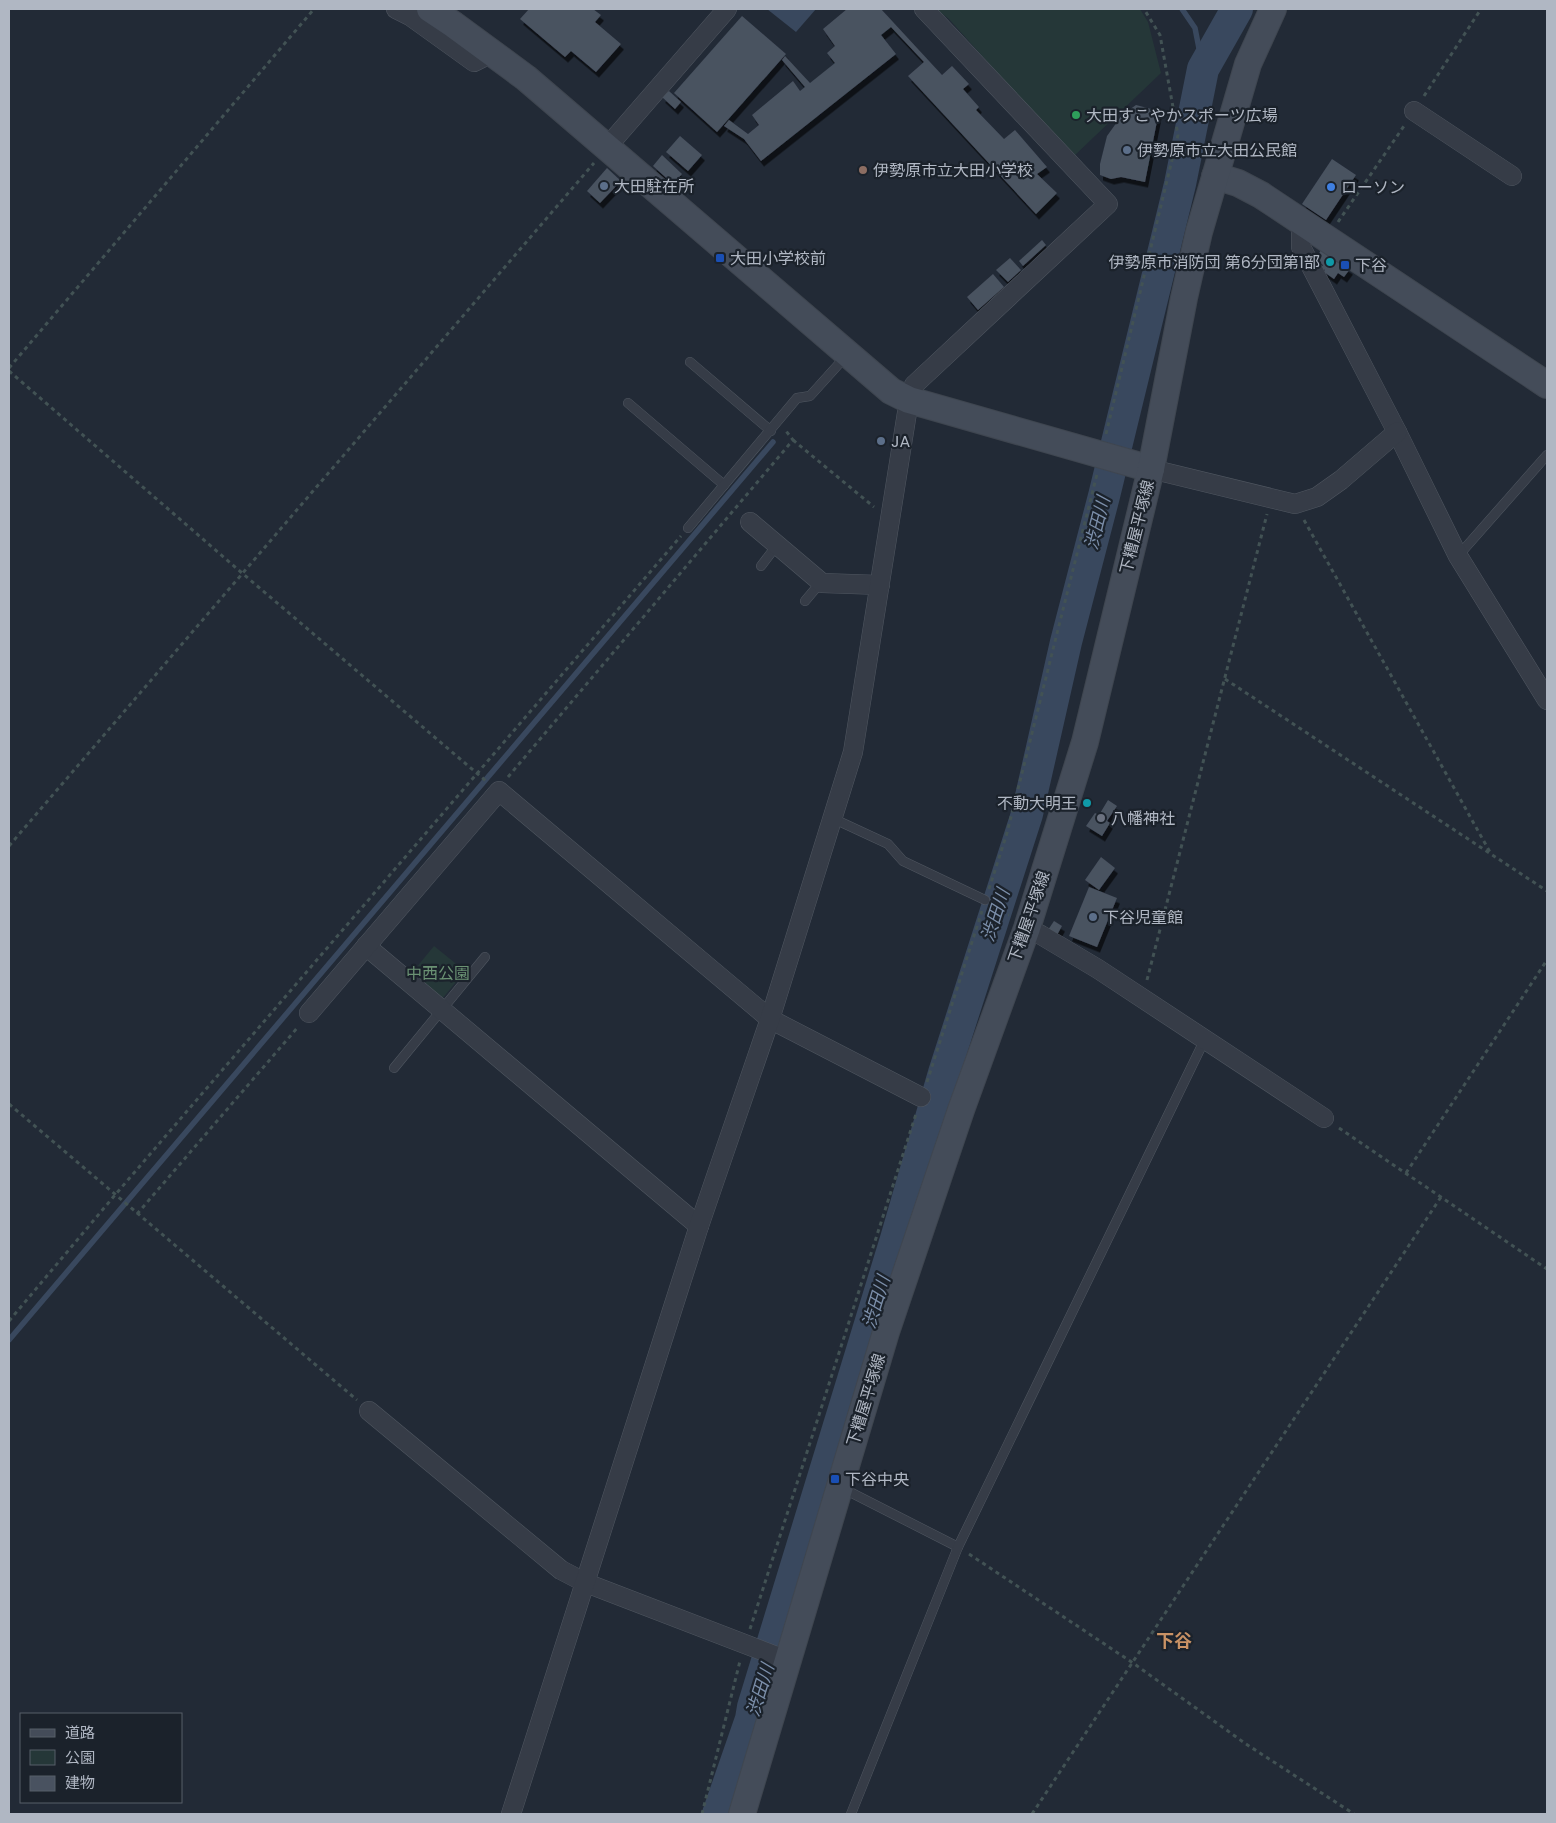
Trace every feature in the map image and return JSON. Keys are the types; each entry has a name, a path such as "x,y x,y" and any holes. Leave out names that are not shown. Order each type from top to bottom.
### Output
{"main road":[{"path":"430,9 460,17 492,53 526,78 891,390 909,400 1142,467"},
{"name":"下糟屋平塚線","path":"742,1814 886,1332 960,1110 1028,925 1085,742 1142,467 1215,176 1248,64 1273,9"},
{"path":"1215,176 1238,183 1261,195 1547,385"}],"street":[{"path":"396,9 410,16 474,62 492,53"},
{"path":"607,147 727,9"},
{"path":"511,1814 699,1226 770,1019 853,752 909,400 914,385 1108,204 924,9"},
{"path":"1414,111 1512,176"},
{"path":"1303,224 1301,247 1397,432 1458,556 1547,700"},
{"path":"1142,467 1295,504 1317,497 1341,480 1397,432"},
{"path":"750,522 820,582 880,585"},
{"path":"309,1013 499,791 770,1019 922,1097"},
{"path":"1028,925 1324,1118"},
{"path":"366,946 699,1226"},
{"path":"369,1411 561,1570 586,1583 788,1661"}],"lane":[{"path":"688,528 797,398 810,396 848,354"},
{"path":"690,362 774,427"},
{"path":"628,403 724,485"},
{"path":"1458,556 1547,455"},
{"path":"761,566 777,545"},
{"path":"805,601 820,582"},
{"path":"832,818 888,844 903,861 984,903"},
{"path":"394,1068 485,956"},
{"path":"851,1814 958,1546 1204,1039"},
{"path":"840,1487 958,1546"}],"path":[{"path":"314,9 9,369 242,572 499,791 507,778 793,440"},
{"path":"702,1814 745,1644 1007,833 1103,456 1178,135 1160,35 1144,9"},
{"path":"9,846 607,147"},
{"path":"774,427 787,432 793,440 890,520"},
{"path":"1142,998 1272,498"},
{"path":"1295,504 1491,854"},
{"path":"9,1322 115,1195 688,528"},
{"path":"1225,679 1547,891"},
{"path":"984,903 1028,925"},
{"path":"1406,1173 1547,960"},
{"path":"137,1214 309,1013"},
{"path":"9,1104 369,1411"},
{"path":"1324,1118 1547,1269"},
{"path":"1032,1814 1441,1197"},
{"path":"958,1546 1133,1663 1246,1744 1354,1814"}],"green space":[{"name":"大田すこやかスポーツ広場","path":"936,9 1140,9 1148,22 1161,73 1073,157 949,19"},
{"name":"中西公園","path":"434,946 465,971 442,999 411,974"}],"water":[{"path":"767,9 816,9 796,32"}],"building":[{"path":"529,9 593,9 601,15 595,22 621,44 596,72 571,51 565,57 520,19"},
{"path":"847,9 881,9 942,75 952,66 969,84 963,89 979,107 976,110 1004,139 1015,130 1047,167 1037,174 1057,193 1036,214 908,76 924,62 891,27 881,35 896,54 761,161 744,139 724,126 729,120 748,134 759,125 752,115 793,81 800,91 805,87 782,60 785,56 810,83 835,63 827,53 835,46 823,29"},
{"path":"742,16 786,54 717,132 674,93"},
{"path":"669,91 681,102 675,109 662,97"},
{"name":"伊勢原市立大田公民館","path":"1136,105 1159,111 1145,182 1121,177 1111,179 1100,175 1100,164 1107,136 1122,115"},
{"path":"680,136 702,155 688,171 666,152"},
{"path":"662,155 682,174 673,184 653,166"},
{"path":"1332,159 1356,175 1326,220 1302,204"},
{"name":"大田駐在所","path":"607,168 621,181 600,203 587,191"},
{"path":"1042,240 1046,245 1023,266 1019,261"},
{"name":"伊勢原市消防団 第6分団第1部","path":"1321,250 1350,269 1344,277 1338,273 1334,279 1324,272 1325,270 1321,268 1323,265 1315,260"},
{"path":"1010,258 1021,270 1008,282 996,270"},
{"path":"993,274 1004,287 978,310 967,297"},
{"name":"八幡神社","path":"1108,800 1117,806 1107,821 1110,823 1102,836 1086,826 1095,813 1099,815"},
{"path":"1101,857 1115,868 1099,890 1085,880"},
{"name":"下谷児童館","path":"1089,887 1117,898 1097,947 1069,936"},
{"path":"1054,921 1062,926 1057,935 1048,930"}],"waterway":[{"path":"1182,9 1195,28 1203,69"},
{"name":"渋田川","path":"718,1814 751,1719 753,1707 896,1239 944,1073 1027,814 1066,642 1104,496 1180,184 1203,69 1237,9"},
{"path":"9,1340 773,442"}],"place":[{"name":"大田すこやかスポーツ広場","path":"1076,115"},
{"name":"伊勢原市立大田公民館","path":"1127,150"},
{"name":"伊勢原市立大田小学校","path":"863,170"},
{"name":"大田駐在所","path":"604,186"},
{"name":"ローソン","path":"1331,187"},
{"name":"大田小学校前","path":"720,258"},
{"name":"伊勢原市消防団 第6分団第1部","path":"1330,262"},
{"name":"下谷","path":"1345,265"},
{"name":"JA","path":"881,441"},
{"name":"不動大明王","path":"1087,803"},
{"name":"八幡神社","path":"1101,818"},
{"name":"下谷児童館","path":"1093,917"},
{"name":"下谷中央","path":"835,1479"}],"district":[{"name":"下谷","path":"1174,1640"}]}
